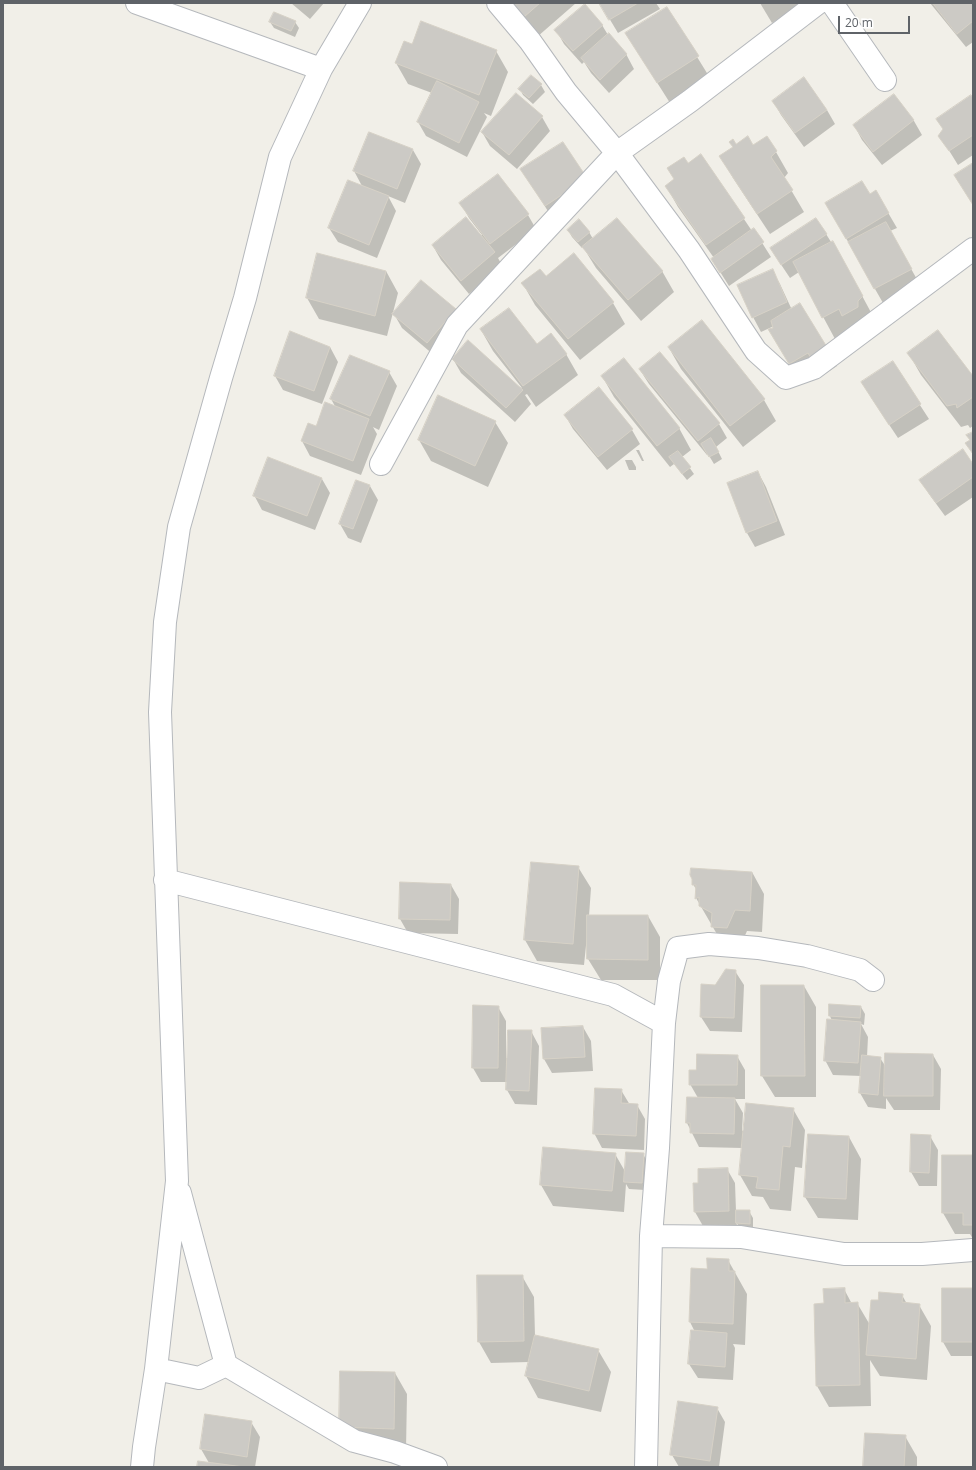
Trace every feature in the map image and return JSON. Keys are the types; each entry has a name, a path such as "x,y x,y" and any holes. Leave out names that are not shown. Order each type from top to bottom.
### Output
{"street":[{"path":"137,3 321,69"},
{"path":"142,1467 156,1368 177,1180 160,712 165,622 179,527 245,298 280,157 321,69 360,3"},
{"path":"498,3 530,41 566,92 617,153 689,250 756,351 786,378 814,368 973,248"},
{"path":"381,464 457,325 617,153 690,101 818,3"},
{"path":"832,3 885,80"},
{"path":"165,880 613,995 664,1023"},
{"path":"646,1467 651,1236 658,1148 664,1023 669,981 678,948 709,944 758,948 807,956 860,970 873,980"},
{"path":"177,1180 226,1364 354,1441 395,1452 436,1467"},
{"path":"651,1236 741,1237 844,1254 922,1254 973,1250"},
{"path":"156,1368 199,1378 226,1364"}],"building":[{"path":"512,3 540,3 524,17"},
{"path":"599,3 638,3 609,20"},
{"path":"933,3 973,3 973,21 957,34"},
{"path":"585,4 603,25 573,51 554,30"},
{"path":"667,7 699,56 657,83 625,33"},
{"path":"274,12 296,21 291,31 269,22"},
{"path":"421,21 497,50 479,95 395,63 404,41 412,44"},
{"path":"609,33 627,54 600,80 581,58"},
{"path":"531,75 542,84 529,98 518,89"},
{"path":"804,77 827,110 795,133 772,101"},
{"path":"437,81 479,102 459,143 417,122"},
{"path":"516,93 543,116 509,155 481,132"},
{"path":"894,94 914,120 873,152 853,125"},
{"path":"971,95 973,98 973,135 949,151 938,136 943,129 936,119"},
{"path":"369,132 413,149 397,189 353,171"},
{"path":"748,136 753,145 767,136 777,151 771,157 793,190 757,214 719,156 733,147 729,142 733,139 736,144"},
{"path":"563,142 587,178 545,206 520,169"},
{"path":"701,154 745,218 706,245 665,186 674,179 667,168 684,157 688,163"},
{"path":"973,163 973,205 954,175"},
{"path":"498,174 529,214 490,244 459,203"},
{"path":"348,180 389,196 369,245 328,228"},
{"path":"862,181 870,194 876,190 889,213 846,239 825,203"},
{"path":"466,217 495,252 461,281 432,245"},
{"path":"617,218 663,271 628,300 582,247"},
{"path":"816,218 827,234 781,265 770,248"},
{"path":"579,219 590,232 578,242 567,230"},
{"path":"886,222 912,269 874,289 848,242"},
{"path":"754,228 764,242 720,273 711,259"},
{"path":"833,241 863,296 858,301 858,307 842,316 839,309 822,318 793,262"},
{"path":"317,253 386,271 375,316 306,298"},
{"path":"574,253 614,302 568,339 521,283 540,269 546,276"},
{"path":"773,269 787,302 752,318 737,285"},
{"path":"421,280 456,309 427,343 392,314"},
{"path":"800,303 830,352 813,362 808,353 789,364 768,329 773,328 771,321"},
{"path":"509,308 537,344 551,333 567,354 523,386 480,329"},
{"path":"702,320 765,399 730,426 668,347"},
{"path":"938,330 973,376 973,397 957,408 956,404 947,406 907,353"},
{"path":"290,331 330,347 314,391 274,376"},
{"path":"468,340 523,390 506,408 452,359"},
{"path":"660,352 720,423 698,441 639,369"},
{"path":"350,355 390,371 370,416 330,399"},
{"path":"624,358 680,428 657,446 601,376"},
{"path":"893,361 921,404 889,425 861,382"},
{"path":"599,387 633,429 598,457 564,415"},
{"path":"438,395 496,421 475,466 418,440"},
{"path":"325,402 369,419 353,461 301,441 308,423 316,426"},
{"path":"973,432 973,454 965,443 970,440 966,435"},
{"path":"711,438 719,452 709,457 701,444"},
{"path":"963,449 973,464 973,477 936,503 919,480"},
{"path":"678,451 691,467 682,474 669,457"},
{"path":"268,457 322,478 307,516 253,496"},
{"path":"758,471 777,521 746,533 727,483"},
{"path":"356,480 370,485 353,529 339,524"},
{"path":"531,862 579,866 573,944 524,940"},
{"path":"691,868 752,872 750,911 735,910 727,928 711,927 712,913 699,906 699,897 695,899 696,885 692,885 690,875"},
{"path":"400,882 451,884 450,920 399,919"},
{"path":"587,915 648,915 648,960 587,959"},
{"path":"726,969 736,970 734,1018 700,1017 701,984 715,985"},
{"path":"761,985 804,985 805,1076 761,1076"},
{"path":"829,1004 861,1006 860,1018 829,1016"},
{"path":"473,1005 499,1006 498,1068 472,1068"},
{"path":"827,1019 861,1022 858,1063 824,1061"},
{"path":"583,1026 585,1057 543,1059 541,1028"},
{"path":"508,1030 532,1030 529,1091 506,1090"},
{"path":"885,1053 933,1054 933,1096 884,1096"},
{"path":"697,1054 738,1055 737,1085 689,1085 689,1070 696,1070"},
{"path":"862,1055 881,1057 878,1095 859,1093"},
{"path":"595,1088 622,1089 621,1103 638,1104 636,1136 593,1134"},
{"path":"687,1097 735,1098 734,1134 690,1133 690,1123 686,1123"},
{"path":"746,1103 794,1108 790,1147 783,1146 779,1190 756,1188 758,1177 739,1175"},
{"path":"808,1134 849,1136 846,1199 804,1197"},
{"path":"911,1134 931,1135 929,1173 910,1172"},
{"path":"543,1147 616,1153 612,1191 540,1185"},
{"path":"626,1152 644,1153 642,1183 624,1182"},
{"path":"942,1155 973,1155 973,1225 963,1225 963,1213 942,1213"},
{"path":"728,1168 729,1211 694,1212 693,1183 698,1183 698,1169"},
{"path":"736,1210 750,1210 750,1224 736,1223"},
{"path":"707,1258 729,1259 729,1271 735,1271 733,1324 689,1322 691,1268 707,1269"},
{"path":"477,1275 523,1275 524,1341 478,1342"},
{"path":"845,1288 845,1303 858,1302 860,1385 816,1386 814,1304 824,1303 823,1289"},
{"path":"942,1288 973,1288 973,1342 942,1342"},
{"path":"879,1292 903,1294 902,1302 920,1304 916,1359 866,1355 871,1300 878,1300"},
{"path":"691,1330 727,1333 725,1367 688,1364"},
{"path":"535,1335 599,1349 589,1391 525,1376"},
{"path":"340,1371 395,1372 394,1429 339,1427"},
{"path":"678,1401 718,1407 710,1461 670,1455"},
{"path":"205,1414 252,1421 247,1457 200,1449"},
{"path":"865,1433 906,1435 904,1467 863,1467"},
{"path":"198,1461 244,1467 197,1467"}]}
